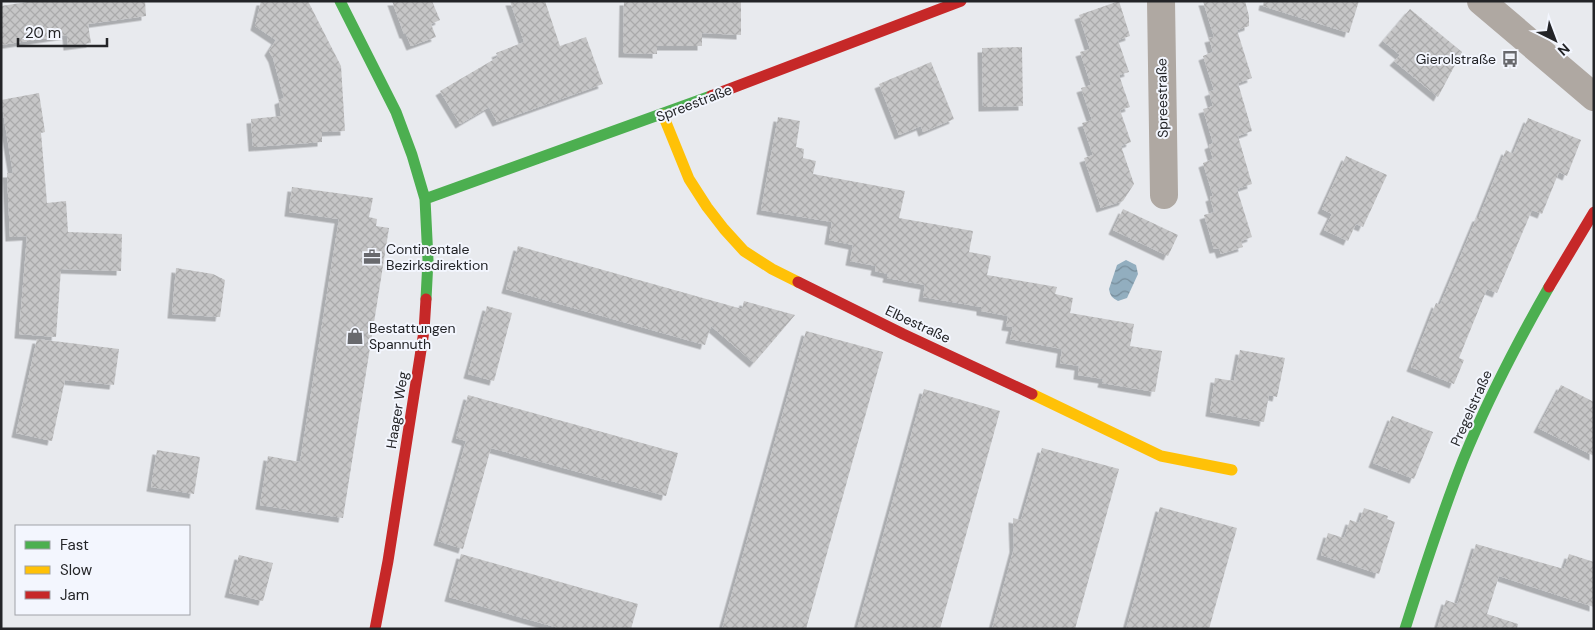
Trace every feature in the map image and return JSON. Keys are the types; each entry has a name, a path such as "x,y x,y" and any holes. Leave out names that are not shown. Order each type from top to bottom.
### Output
{"street":[{"name":"Haager Weg","path":"340,1 396,112 412,155 425,199 428,260 424,331 388,561 375,629"},
{"name":"Spreestraße","path":"425,199 663,115 961,1"},
{"name":"Spreestraße","path":"1161,1 1164,195"},
{"path":"1481,1 1594,97"},
{"name":"Elbestraße","path":"663,115 689,179 707,207 744,251 772,269 903,334 1147,450 1161,456 1232,470"},
{"name":"Pregelstraße","path":"1404,629 1449,495 1483,414 1534,311 1594,212"}],"water":[{"path":"1126,260 1136,265 1138,274 1127,298 1118,301 1114,299 1109,289 1117,265"}],"building":[{"path":"34,1 145,1 146,16 88,24 91,43 68,46 67,35 1,45 1,6"},
{"path":"261,1 308,1 341,66 345,131 322,132 322,142 253,147 251,119 281,116 279,100 284,98 273,58 269,51 276,40 255,26"},
{"path":"392,1 432,1 440,20 431,24 436,37 411,46 406,34 404,34"},
{"path":"510,1 545,1 560,46 586,37 603,84 497,122 489,107 460,124 440,91 498,57 496,53 524,42"},
{"path":"624,1 741,1 741,35 702,33 702,46 657,46 657,54 623,53"},
{"path":"1119,1 1130,36 1118,40 1129,72 1119,75 1130,107 1120,110 1131,142 1121,146 1134,184 1123,201 1101,208 1084,158 1093,155 1082,123 1092,120 1081,88 1091,85 1080,52 1090,49 1079,15"},
{"path":"1203,1 1245,1 1249,16 1249,26 1237,30 1252,78 1238,83 1252,131 1238,136 1252,184 1237,189 1252,237 1241,241 1243,247 1221,254 1219,248 1214,249 1204,215 1214,212 1210,197 1213,196 1203,163 1213,159 1209,145 1213,143 1203,109 1213,106 1209,92 1214,90 1203,56 1213,52 1209,38 1214,37"},
{"path":"1264,1 1359,1 1349,33 1263,6"},
{"path":"1410,9 1462,52 1438,97 1394,61 1400,55 1383,41"},
{"path":"1022,47 1023,106 983,107 982,48"},
{"path":"931,62 954,119 923,132 921,126 899,135 879,84"},
{"path":"39,93 45,132 41,133 47,203 66,201 68,232 122,234 121,271 61,269 56,337 19,334 27,236 10,237 7,173 13,173 1,100"},
{"path":"778,117 800,121 796,147 804,149 803,158 816,161 813,174 905,191 899,218 973,231 969,252 991,256 987,275 1057,287 1055,294 1073,298 1070,313 1134,324 1130,346 1162,351 1155,392 1102,383 1103,379 1078,375 1079,366 1060,363 1062,349 1010,339 1013,327 1006,326 1008,316 981,311 981,307 923,297 925,285 887,278 888,274 875,271 876,266 850,261 853,245 829,240 832,222 761,210"},
{"path":"1528,118 1581,140 1567,176 1559,172 1542,214 1532,210 1497,293 1487,289 1459,358 1464,360 1454,384 1411,367 1436,303 1440,305 1506,150 1513,154"},
{"path":"1346,156 1387,175 1363,227 1356,224 1348,241 1324,230 1332,214 1322,209"},
{"path":"292,187 373,198 369,217 377,219 376,226 389,228 343,518 260,505 268,456 300,462 339,219 289,212"},
{"path":"1123,209 1178,235 1168,256 1113,230"},
{"path":"518,246 742,309 744,301 795,315 754,363 711,326 705,345 506,289"},
{"path":"176,268 213,274 225,280 220,317 172,314"},
{"path":"487,306 512,313 494,381 468,374"},
{"path":"806,331 883,352 806,629 722,629"},
{"path":"37,339 119,349 114,385 65,380 52,441 16,433"},
{"path":"1240,350 1285,358 1277,397 1269,395 1264,422 1210,412 1215,378 1234,381"},
{"path":"1561,385 1594,402 1594,456 1538,428"},
{"path":"924,389 1000,411 940,629 857,629"},
{"path":"468,395 678,453 666,496 491,448 463,549 438,541 466,441 456,438"},
{"path":"1392,416 1433,432 1414,479 1373,463"},
{"path":"1042,448 1119,469 1075,629 992,629 1014,548 1013,518 1021,520"},
{"path":"157,450 200,457 194,494 151,487"},
{"path":"1160,507 1237,528 1209,629 1126,629"},
{"path":"1364,508 1388,516 1387,519 1395,522 1379,574 1321,555 1328,533 1344,538 1350,520 1359,523"},
{"path":"1476,544 1564,569 1569,554 1594,562 1594,607 1499,576 1487,614 1518,624 1517,629 1437,629 1446,600 1457,604"},
{"path":"461,554 638,604 631,629 562,629 449,597"},
{"path":"239,555 273,563 263,601 229,593"}],"traffic: fast":[{"path":"340,1 396,112 412,155 425,199 428,260 426,299"},
{"path":"425,199 711,96"},
{"path":"1405,629 1425,565 1472,438 1503,372 1549,287"}],"traffic: slow":[{"path":"663,115 689,179 724,229 744,251 772,269 798,282"},
{"path":"1032,394 1161,456 1232,470"}],"traffic: jam":[{"path":"711,96 961,1"},
{"path":"1549,287 1594,212"},
{"path":"798,282 903,334 1032,394"},
{"path":"375,629 388,561 424,331 426,299"}],"place":[{"name":"Gierolstraße","path":"1510,59"},
{"name":"Continentale Bezirksdirektion","path":"372,257"},
{"name":"Bestattungen Spannuth","path":"355,336"}]}
